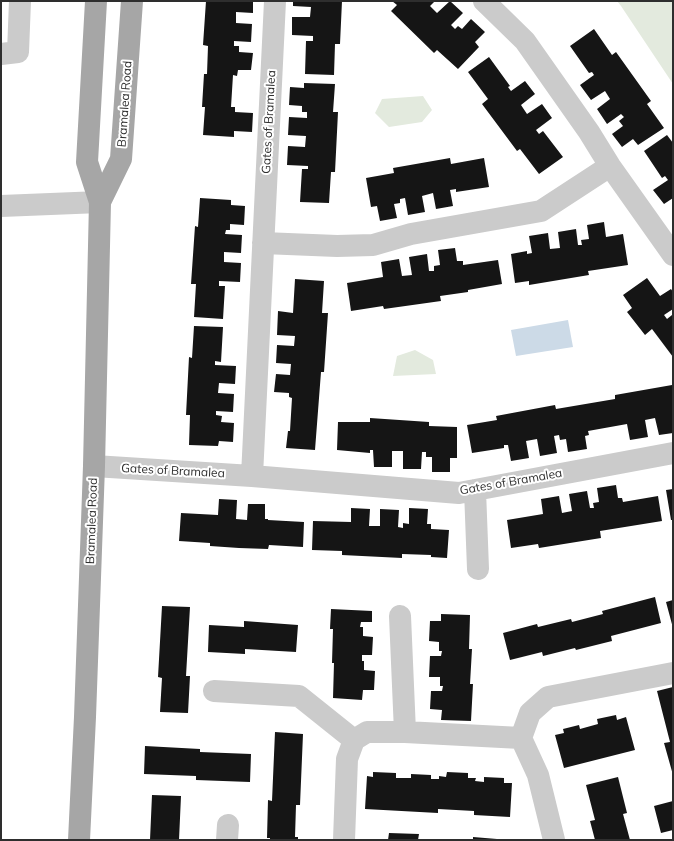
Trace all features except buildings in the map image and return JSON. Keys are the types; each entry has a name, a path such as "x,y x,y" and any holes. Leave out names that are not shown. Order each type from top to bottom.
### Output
{"main road":[{"name":"Bramalea Road","path":"79,840 94,466 100,202 88,162 96,1"},
{"name":"Bramalea Road","path":"100,202 121,159 132,1"}],"street":[{"path":"1,54 18,52 20,1"},
{"name":"Gates of Bramalea","path":"252,476 275,1"},
{"path":"484,1 525,40 589,132 610,166 673,255"},
{"path":"263,243 337,246 373,245 411,234 541,211 610,166"},
{"path":"1,206 100,202"},
{"name":"Gates of Bramalea","path":"94,466 252,476 459,493 673,453"},
{"path":"475,490 478,569"},
{"path":"400,616 405,732"},
{"path":"554,840 538,775 521,738 530,713 548,697 673,673"},
{"path":"214,692 299,696 354,740"},
{"path":"344,840 347,758 354,740 367,732 405,732 521,738"}],"shaded area":[{"path":"617,1 673,1 673,84 621,6"},
{"path":"423,96 432,110 422,122 389,127 375,113 382,99"},
{"path":"415,350 433,360 436,374 393,376 397,356"}],"water":[{"path":"568,320 573,347 516,356 511,330"}]}
